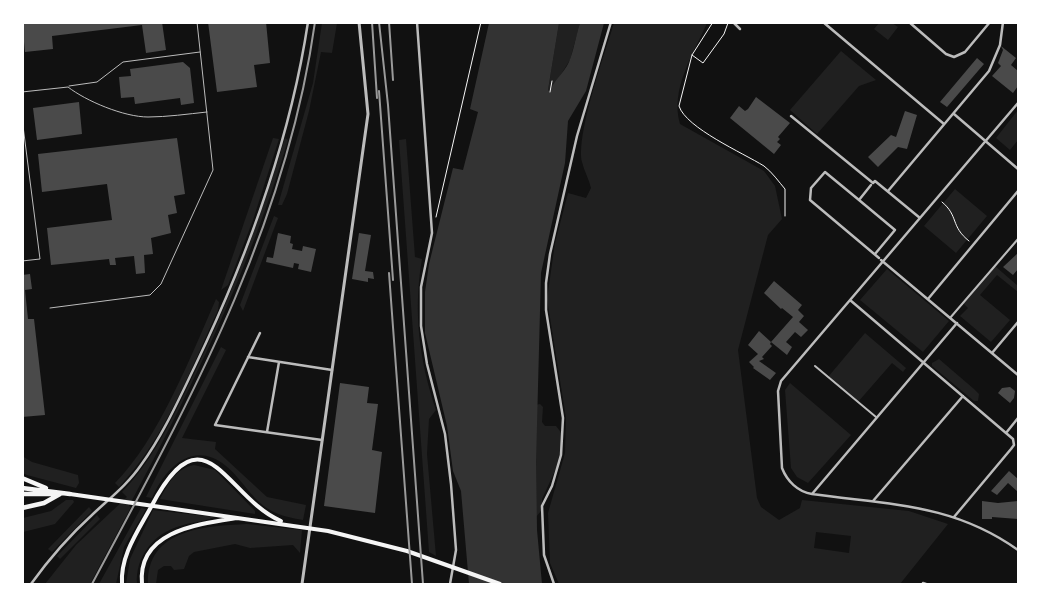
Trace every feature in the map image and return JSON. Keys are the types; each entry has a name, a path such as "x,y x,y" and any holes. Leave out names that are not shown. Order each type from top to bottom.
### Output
{"main road":[{"path":"122,584 123,568 128,550 160,489 173,472 189,461 201,460 220,468 259,508 286,523"},
{"path":"22,478 58,493"},
{"path":"22,488 286,523 392,547 500,584"},
{"path":"22,494 58,493"},
{"path":"22,508 44,503 58,493"},
{"path":"142,584 143,570 147,557 166,536 186,528 241,517"}],"street":[{"path":"31,584 66,541 140,466 158,438 191,375 227,296 264,196 295,93 308,22"},
{"path":"302,584 368,109 359,22"},
{"path":"417,22 432,232 421,286 421,326 427,364 444,429 449,472 456,550 450,584"},
{"path":"554,584 544,555 542,506 552,486 561,455 563,418 546,310 547,274 578,132 612,22"},
{"path":"733,22 740,29"},
{"path":"824,22 944,124"},
{"path":"908,22 951,57 960,56 990,22"},
{"path":"888,191 984,78 995,61 1003,22"},
{"path":"1018,104 920,218 881,260 782,381 778,389 781,461 784,472 790,482 800,490 812,494 917,507 954,517 985,530 1018,550"},
{"path":"954,114 1018,169"},
{"path":"791,116 873,183 875,181 920,218"},
{"path":"875,254 895,230 825,172 811,188 810,200 1018,375"},
{"path":"859,200 871,186"},
{"path":"928,299 1018,191"},
{"path":"950,318 1018,239"},
{"path":"850,300 1013,439 1013,447 954,517"},
{"path":"992,353 1018,322"},
{"path":"812,494 957,323"},
{"path":"260,333 215,425 322,440"},
{"path":"248,357 332,370"},
{"path":"267,432 279,362"},
{"path":"815,366 877,418"},
{"path":"873,501 963,396"},
{"path":"1006,432 1018,418"}],"lane":[{"path":"50,308 150,295 161,284 213,170 197,22"},
{"path":"22,92 97,82 123,62 200,52"},
{"path":"68,87 80,97 111,108 146,117 208,112"},
{"path":"22,118 40,259 22,262"}],"path":[{"path":"436,218 481,22"},
{"path":"713,22 692,55 679,106 682,114 719,142 766,168 785,189 785,216"},
{"path":"692,55 703,63 724,34 728,22"},
{"path":"550,92 552,81"},
{"path":"942,202 952,211 958,231 973,245"}],"shaded area":[{"path":"880,22 892,23 898,27 888,40 874,29"},
{"path":"322,23 337,23 332,53 321,52 309,111 287,194 282,205 278,205 313,83"},
{"path":"489,23 559,23 548,90 550,92 569,62 580,23 604,23 586,91 568,121 565,163 541,273 536,462 537,530 542,584 469,584 461,491 453,471 447,426 425,333 425,292 429,264 453,168 463,170 478,112 470,109"},
{"path":"559,23 580,23 570,60 550,92 548,90"},
{"path":"614,23 707,23 684,72 680,85 678,111 680,124 764,171 775,186 782,219 768,235 738,350 757,498 761,507 779,520 800,508 802,500 909,511 948,524 900,584 559,584 550,563 548,513 565,453 566,418 547,299 555,243 568,193 586,198 591,188 582,162 583,133 592,93","holes":["816,532 851,536 849,553 814,548"]},
{"path":"841,51 876,80 859,86 817,134 790,110"},
{"path":"1018,110 1018,140 1010,150 996,138"},
{"path":"273,138 279,139 253,220 228,285 221,290"},
{"path":"285,138 288,140 273,188 238,281 218,327 175,417 129,506 131,507 90,584 45,584 76,545 127,497 122,492 143,467 168,426 204,352 230,292 254,232"},
{"path":"406,139 415,257 422,259 418,298 419,335 425,373 436,410 429,419 427,454 436,556 429,552 399,140"},
{"path":"955,189 987,216 956,253 924,226"},
{"path":"274,216 278,218 243,311 240,305"},
{"path":"995,266 1018,286 1018,292 997,275 980,295 1010,320 991,342 960,316 968,308 963,303"},
{"path":"887,269 949,321 923,352 860,300"},
{"path":"216,299 219,302 218,310 175,403 150,447 119,487 115,483 131,465 159,421"},
{"path":"865,333 906,368 903,372 892,363 858,402 828,377"},
{"path":"221,347 226,350 182,438 216,442 215,449 267,497 306,505 303,520 270,510 252,495 226,466 214,458 202,455 192,456 172,468 164,477 152,498 146,497"},
{"path":"939,359 979,394 978,401 974,401 932,366 932,363"},
{"path":"790,383 851,435 808,483 797,477 791,468 785,390"},
{"path":"540,404 543,407 542,422 545,426 556,426 563,435 560,460 542,499 542,510 535,518 535,405"},
{"path":"22,456 32,462 78,475 79,483 76,488 27,475 23,473"},
{"path":"194,465 215,470 255,511 255,514 160,499 177,473"},
{"path":"66,500 73,500 74,502 55,524 23,532 23,518 51,511"},
{"path":"89,507 92,511 52,552 48,549"},
{"path":"141,508 146,509 124,547 116,584 99,584"},
{"path":"153,510 214,517 171,529 154,540 139,565 137,584 126,584 130,559"},
{"path":"97,515 100,519 60,559 57,556"},
{"path":"247,524 302,530 300,553 293,545 250,548 235,544 194,552 189,556 184,569 174,570 171,566 164,566 158,570 156,584 148,584 150,566 157,552 168,541 197,529"}],"building":[{"path":"22,22 162,22 166,50 146,53 142,25 52,36 53,49 25,52"},
{"path":"208,22 266,22 270,63 254,65 257,87 217,92"},
{"path":"1001,46 1016,58 1011,65 1018,71 1018,86 1013,93 992,76 1001,66 998,63 1003,50"},
{"path":"977,58 984,64 947,107 940,102"},
{"path":"183,62 190,68 194,103 181,105 180,98 135,104 134,97 121,98 119,77 131,76 130,69"},
{"path":"756,97 790,123 778,137 780,139 777,142 781,145 774,154 730,118 739,106 745,111 748,109"},
{"path":"79,102 82,134 37,140 33,108"},
{"path":"905,111 917,115 907,149 898,147 878,167 868,157 891,135 896,137"},
{"path":"177,138 185,194 174,196 177,213 168,215 171,233 151,238 153,254 144,255 145,273 136,274 134,256 115,258 116,265 110,265 109,259 51,265 47,228 112,220 107,184 42,192 38,154"},
{"path":"278,233 291,236 290,243 293,244 292,249 302,251 303,246 316,249 311,272 298,269 299,264 294,263 293,268 266,262 267,257 273,258"},
{"path":"359,233 371,235 365,271 373,272 374,279 368,278 368,282 352,279"},
{"path":"1018,253 1018,269 1013,275 1003,267"},
{"path":"30,274 32,289 25,290 28,319 34,319 45,415 22,417 22,275"},
{"path":"774,281 802,305 798,310 804,316 799,322 808,330 801,337 795,332 786,342 792,347 787,355 771,342 793,317 764,293"},
{"path":"759,331 771,342 772,346 762,357 764,359 759,361 776,373 770,380 753,368 749,362 758,354 748,345"},
{"path":"340,383 369,387 367,403 378,404 372,450 382,452 375,513 324,506"},
{"path":"1010,387 1015,391 1014,398 1010,403 998,393 1002,388"},
{"path":"1009,471 1018,479 1018,492 1008,483 997,495 991,491"},
{"path":"982,501 998,503 1018,501 1018,519 992,517 992,519 982,519"}],"railway":[{"path":"92,584 197,382 229,313 257,243 281,172 301,98 315,22"},
{"path":"372,22 377,98"},
{"path":"379,22 388,105 423,584"},
{"path":"389,22 393,80"},
{"path":"379,91 393,280"},
{"path":"389,273 412,584"}]}
